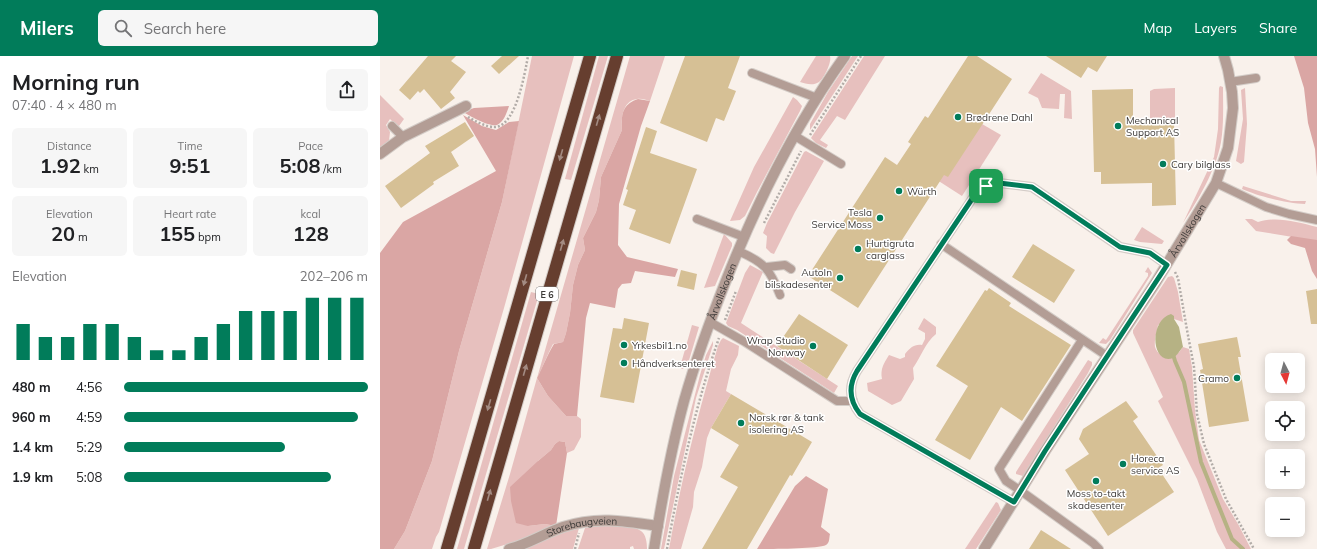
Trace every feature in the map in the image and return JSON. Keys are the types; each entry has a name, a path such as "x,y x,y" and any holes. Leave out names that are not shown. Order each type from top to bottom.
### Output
{"highway":[{"name":"E 6","path":"449,544 590,56"},
{"name":"E 6","path":"474,549 617,56"}],"street":[{"name":"Årvollskogen","path":"654,549 664,489 684,401 710,322 738,251 768,184 828,78 845,56"},
{"name":"Årvollskogen","path":"984,549 1167,265 1216,184 1228,148 1233,108 1230,82 1224,56"},
{"path":"380,154 403,137 466,106"},
{"name":"Storebaugveien","path":"509,549 562,527 583,521 611,520 658,526"}],"lane":[{"path":"752,73 817,98"},
{"path":"1230,82 1256,78"},
{"path":"392,126 403,137"},
{"path":"794,136 840,164"},
{"path":"1014,502 860,414 853,400 851,380 941,244 977,193 986,186 999,183 1032,187 1120,247 1150,253 1167,265"},
{"path":"1216,184 1266,207 1317,220"},
{"path":"697,219 744,237"},
{"path":"941,244 1107,356"},
{"path":"738,251 750,256 766,268 773,278 780,295"},
{"path":"766,268 785,265 791,269"},
{"path":"710,322 837,401 853,400"},
{"path":"1082,340 999,469 1006,481 1092,543 1098,549"}],"path":[{"path":"457,110 482,124 494,127 501,126 510,117 516,102 528,56"},
{"path":"764,224 806,142 861,56"},
{"path":"1167,265 1174,270 1178,278 1194,367 1197,414 1204,444 1226,499 1254,549"},
{"path":"667,549 692,426 711,360 738,284"}],"shaded area":[{"path":"532,56 574,56 504,308 439,532 432,549 394,549 405,531 432,461 459,351 502,202"},
{"path":"599,56 608,56 571,180 565,179"},
{"path":"630,56 665,56 650,101 640,99 632,100 625,107 622,116 622,130 601,177 599,200 596,212 583,238 585,250 578,265 573,285 566,333 563,342 553,344 537,378"},
{"path":"816,56 830,56 829,66 823,77 819,82 814,84 800,82"},
{"path":"852,56 858,56 810,130 810,124 828,92"},
{"path":"864,56 885,56 845,120 837,116 820,140 828,145 826,148 816,143 811,138"},
{"path":"1294,56 1317,56 1317,177 1315,149 1308,123 1304,88"},
{"path":"1041,73 1071,91 1072,119 1064,118 1065,94 1060,94 1059,109 1042,108 1038,98 1028,93"},
{"path":"1220,86 1223,87 1223,114 1219,153 1206,184 1183,223 1214,157 1218,129"},
{"path":"1175,88 1175,118 1150,118 1150,91 1154,89"},
{"path":"1245,88 1247,124 1244,162 1241,164 1236,161 1243,119 1241,90"},
{"path":"380,95 404,119 399,126 390,119 386,125 390,132 389,141 380,150"},
{"path":"793,97 802,106 800,111 745,216 740,220 730,221 754,167"},
{"path":"638,99 650,101 641,126 619,204 618,245 627,257 678,269 675,277 635,271 631,283 622,284 618,289 615,308 590,303 586,318 577,416 566,416 548,396 537,378 554,344 563,342 570,313 573,285 578,265 585,250 583,238 596,212 599,200 601,177 622,130 622,115 629,104"},
{"path":"509,106 503,119 497,125 485,123 463,112 474,108"},
{"path":"463,115 482,126 496,130 509,122 519,121 502,202 459,351 432,461 405,531 394,549 380,549 380,253 403,222 496,171"},
{"path":"982,124 1001,135 962,196 909,162"},
{"path":"806,151 824,161 795,212 774,254 766,248 767,236 763,233 804,152"},
{"path":"1243,186 1291,201 1306,201 1305,204 1298,204 1273,199 1242,189"},
{"path":"1245,219 1252,219 1258,222 1265,220 1287,220 1317,227 1317,241 1256,231"},
{"path":"1142,227 1164,241 1162,244 1134,240"},
{"path":"724,234 732,243 732,246 715,286 704,288"},
{"path":"1291,236 1317,240 1317,279 1312,271 1305,248 1291,244 1287,240"},
{"path":"750,265 763,272 741,323 838,386 834,393 737,330 728,326 726,323 745,273"},
{"path":"1148,267 1152,273 1110,340 1106,344 1099,343 1103,338 1106,340 1148,276 1148,273 1145,272"},
{"path":"1172,276 1178,292 1183,322 1174,319 1158,325 1155,347 1160,354 1168,358 1174,357 1183,347 1189,349 1199,440 1223,499 1251,549 1226,549 1217,532 1197,479 1158,401 1163,397 1133,333 1133,330 1168,277"},
{"path":"531,292 539,294 464,549 457,549"},
{"path":"1171,314 1174,316 1174,319 1179,327 1183,347 1173,358 1166,359 1157,349 1156,333 1164,318"},
{"path":"924,318 936,327 936,334 926,346 913,368 914,379 901,401 892,405 868,391 867,383 882,379 882,369 889,355 900,359 905,357 905,354 912,347 922,345 925,339 925,333 918,329"},
{"path":"692,325 699,327 687,367 682,369 680,367"},
{"path":"723,338 739,346 738,355 731,369 726,391 731,394 711,428 707,438 702,467 694,492 693,507 681,549 669,549 679,498 697,422 718,346"},
{"path":"713,341 696,398 664,549 661,549 674,476 700,375 706,355"},
{"path":"1088,360 1092,362 1092,365 1088,373 1023,476 1016,474 1016,472"},
{"path":"537,378 548,396 566,416 577,416 581,419 581,437 574,450 567,453 565,442 559,441 538,461 528,526 545,524 556,526 518,541 487,549 510,474"},
{"path":"559,441 565,442 567,453 556,526 545,524 528,526 516,523 511,501 510,487"},
{"path":"806,476 828,489 821,527 830,534 828,543 826,545 813,547 757,549 795,486"},
{"path":"996,502 1001,510 976,549 965,549"},
{"path":"599,525 621,525 632,527 641,531 645,536 647,549 634,549 633,546 630,547 630,549 578,549 585,528"},
{"path":"579,528 573,549 523,549 559,533"}],"building":[{"path":"428,56 456,56 451,61 466,72 450,92 455,98 441,109 424,89 420,93 418,91 410,100 399,90"},
{"path":"502,56 519,56 499,74 491,66"},
{"path":"685,56 740,56 728,88 736,91 724,121 716,118 707,142 660,123"},
{"path":"968,56 977,56 1012,79 948,177 944,175 858,308 808,276 885,157 897,165 911,144 908,142 925,116 928,118"},
{"path":"1046,56 1107,56 1097,72 1088,67 1081,78"},
{"path":"1133,89 1133,124 1174,123 1176,205 1152,206 1152,183 1101,184 1101,172 1094,172 1092,90"},
{"path":"465,122 474,136 451,152 459,166 433,182 434,184 401,208 385,186 430,153 425,146"},
{"path":"646,127 657,131 650,153 697,169 670,244 629,229 636,210 623,205 628,190 626,189"},
{"path":"1033,244 1075,270 1054,303 1012,277"},
{"path":"681,270 697,274 694,290 677,286"},
{"path":"989,288 1011,303 1009,306 1071,345 1022,421 1001,407 970,460 935,440 968,386 936,366 985,290 987,291"},
{"path":"1317,289 1317,324 1311,324 1306,291"},
{"name":"Wrap Studio Norway","path":"799,314 848,345 827,379 777,346"},
{"name":"Håndverksenteret","path":"624,318 649,323 634,403 600,397 613,328 622,329"},
{"path":"1237,337 1241,357 1238,357 1249,421 1209,427 1200,370 1203,369 1198,344"},
{"path":"731,394 812,442 792,476 790,475 747,549 702,549 738,487 720,477 739,445 711,428"},
{"path":"1126,401 1138,417 1133,421 1163,465 1158,468 1174,492 1108,536 1065,470 1089,454 1079,439 1083,429"},
{"path":"1041,530 1071,549 1029,549"}],"waterway":[{"path":"1173,354 1184,382 1201,462 1232,539 1243,549"}],"place":[{"name":"Brødrene Dahl","path":"958,117"},
{"name":"Mechanical Support AS","path":"1118,126"},
{"name":"Cary bilglass","path":"1163,164"},
{"name":"Würth","path":"899,191"},
{"name":"Tesla Service Moss","path":"880,218"},
{"name":"Hurtigruta carglass","path":"858,249"},
{"name":"AutoIn bilskadesenter","path":"840,278"},
{"name":"Yrkesbil1.no","path":"624,345"},
{"name":"Wrap Studio Norway","path":"813,346"},
{"name":"Håndverksenteret","path":"624,363"},
{"name":"Cramo","path":"1237,378"},
{"name":"Norsk rør & tank isolering AS","path":"741,423"},
{"name":"Horeca service AS","path":"1123,464"},
{"name":"Moss to-takt skadesenter","path":"1096,481"}],"route":[{"path":"999,183 1032,187 1120,247 1150,253 1167,265 1045,451 1014,502 860,414 856,408 851,392 851,380 972,199 986,186 999,183"}]}
